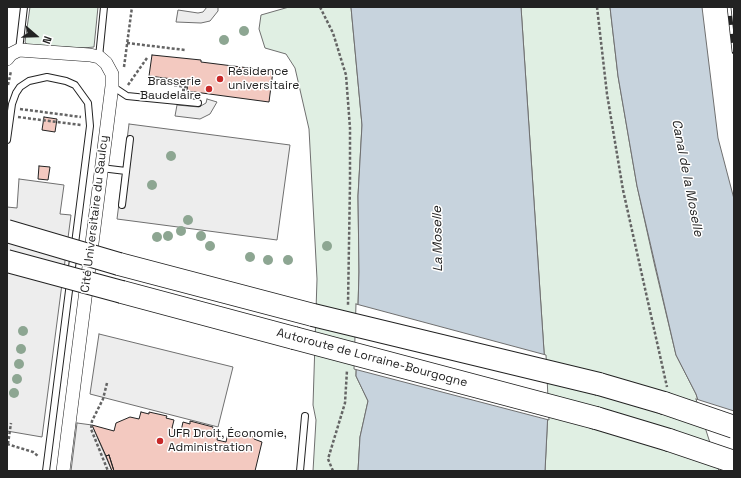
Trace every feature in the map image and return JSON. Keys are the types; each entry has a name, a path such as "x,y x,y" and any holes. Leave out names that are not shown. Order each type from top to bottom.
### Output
{"highway":[{"path":"7,231 119,264 313,315 599,384 734,427"},
{"name":"Autoroute de Lorraine-Bourgogne","path":"7,261 596,418 734,462"}],"street":[{"path":"7,59 11,54 19,50 90,55 98,57"},
{"name":"Cité Universitaire du Saulcy","path":"63,471 101,168 117,90 112,74 106,63 98,57"}],"lane":[{"path":"19,50 24,7"},
{"path":"98,57 104,7"},
{"path":"7,140 11,108 16,94 20,87 29,81 47,77 59,78 75,85 82,92 88,103 90,119 46,471"},
{"path":"117,90 148,100 198,103"},
{"path":"122,205 130,139"},
{"path":"101,168 126,171"},
{"path":"300,471 305,416"}],"path":[{"path":"117,90 127,43 132,7"},
{"path":"320,7 333,33 346,75 350,128 348,307"},
{"path":"596,7 607,94 623,190 669,393"},
{"path":"127,43 185,50"},
{"path":"117,90 147,58"},
{"path":"11,108 90,119"},
{"path":"16,117 83,125"},
{"path":"333,471 328,459 345,403 347,369"},
{"path":"107,383 103,398 92,421 91,429 108,471"},
{"path":"11,423 7,444 33,452 42,459"}],"green space":[{"path":"30,7 98,7 94,47 83,48 27,45 25,42"},
{"path":"289,7 351,7 362,125 358,196 359,272 356,376 368,401 360,437 358,471 313,471 316,420 313,405 317,279 309,129 295,68 286,54 265,48 259,29 261,15"},
{"path":"521,7 610,7 618,76 637,186 676,355 696,394 721,471 545,471 548,411"}],"shaded area":[{"path":"207,7 218,7 218,11 210,21 201,23 176,22 178,10 198,13 203,12"},
{"path":"207,99 217,102 210,114 200,119 175,116 177,105 199,107 206,103"},
{"path":"129,124 290,145 277,240 117,219"},
{"path":"19,179 64,185 60,214 71,215 42,437 7,431 7,207 17,208"},
{"path":"99,334 233,367 218,427 90,394"},
{"path":"77,423 92,425 112,471 71,471"}],"water":[{"name":"La Moselle","path":"351,7 521,7 548,411 545,471 358,471 360,437 368,401 356,376 359,272 358,196 362,125"},
{"name":"Canal de la Moselle","path":"610,7 702,7 718,138 734,199 734,471 721,471 696,394 676,355 637,186 618,76"}],"pier":[{"path":"356,304 546,355 549,420 354,369"},
{"path":"696,399 734,411 734,471 719,471"}],"building":[{"name":"Résidence universitaire","path":"152,55 201,60 201,62 273,71 269,102 187,91 188,81 149,76"},
{"path":"44,117 57,119 55,132 42,130"},
{"path":"39,166 50,167 48,180 38,179"},
{"name":"UFR Droit, Économie, Administration","path":"141,412 149,414 149,412 167,416 166,418 174,420 172,428 181,431 183,422 190,424 190,421 213,427 213,429 219,431 217,440 226,442 228,433 237,435 237,433 254,437 254,439 262,442 255,471 114,471 109,455 106,456 92,425 114,431 116,423 130,417 139,419"},
{"path":"109,455 114,471 112,471 106,456"}],"railway":[{"path":"729,7 734,52"}],"place":[{"name":"Résidence universitaire","path":"220,79"},
{"name":"Brasserie Baudelaire","path":"209,89"},
{"name":"UFR Droit, Économie, Administration","path":"160,441"}]}
